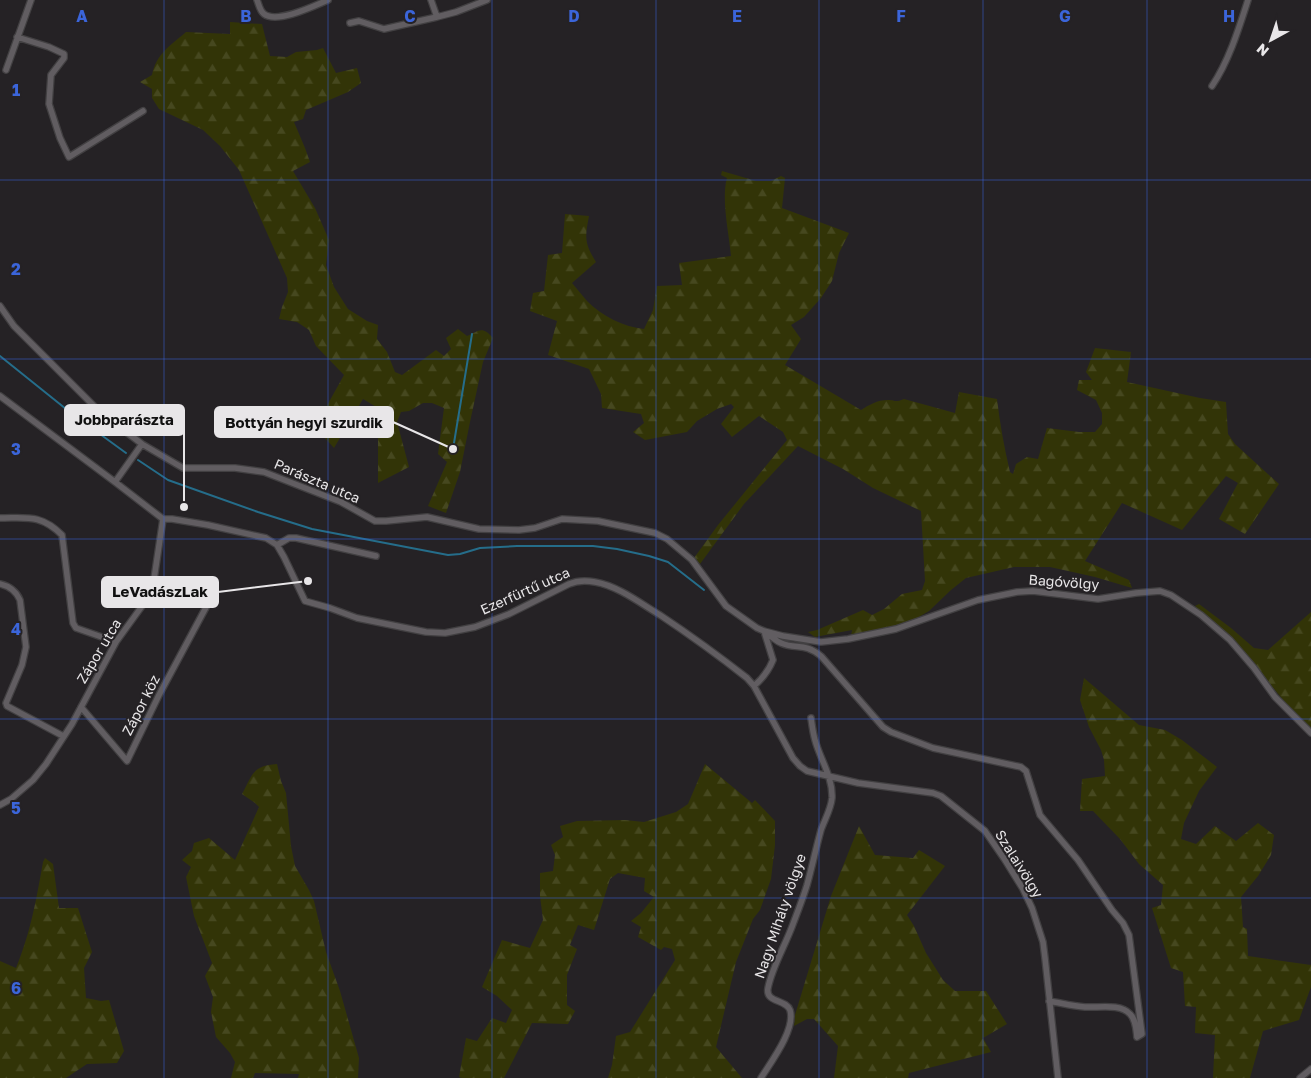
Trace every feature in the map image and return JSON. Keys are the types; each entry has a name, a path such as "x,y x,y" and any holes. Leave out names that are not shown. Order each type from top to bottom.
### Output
{"street":[{"path":"6,70 31,0"},
{"path":"257,0 261,12 266,16 274,17 285,16 328,0"},
{"path":"431,0 437,17"},
{"path":"350,23 359,21 384,29 456,12 487,0"},
{"path":"1212,86 1230,50 1248,0"},
{"path":"18,37 64,54 64,58 51,75 49,104 60,138 69,157 143,111"},
{"name":"Parászta utca","path":"0,306 14,326 101,413 142,444 183,468 235,468 264,472 342,502 375,521 386,522"},
{"path":"0,396 163,519 249,533 266,538 277,545 288,538 296,538 376,556"},
{"path":"115,482 142,444"},
{"name":"Bagóvölgy","path":"386,522 427,517 479,529 519,530 535,528 562,519 598,521 655,533 667,539 692,560 726,606 757,628 783,636 821,642 848,639 896,629 978,600 1017,592 1033,591 1098,598 1160,591 1171,595 1194,610 1230,640 1275,697 1311,733"},
{"path":"0,518 32,518 40,520 54,527 62,535 73,623 76,628 116,642"},
{"name":"Zápor utca","path":"0,805 11,799 46,764 72,724 116,642 145,602 154,579 163,519"},
{"name":"Ezerfürtű utca","path":"277,545 304,601 357,618 426,632 445,633 476,626 509,614 577,581 597,582 615,589 641,603 685,632 748,678 793,758 807,771 828,775"},
{"path":"0,584 12,590 20,600 26,647 22,665 6,703 7,706 63,736"},
{"name":"Zápor köz","path":"81,707 127,761 159,695 211,598"},
{"path":"754,686 773,660 764,631"},
{"path":"770,636 781,644 803,646 813,650 827,663 883,727 892,732 933,748 1021,767 1026,771 1040,815 1078,860 1123,923 1129,935 1142,1034 1137,1037 1134,1019 1123,1010 1049,1002"},
{"path":"811,718 814,739 828,775"},
{"name":"Szalaivölgy","path":"828,775 858,783 933,793 947,800 985,831 1023,890 1032,908 1043,942 1058,1078"},
{"name":"Nagy Mihály völgye","path":"760,1078 785,1040 788,1031 790,1010 784,1004 771,998 768,990 772,975 794,923 807,885 822,829 831,806 831,787 828,775"},
{"path":"1300,1078 1311,1069"}],"green space":[{"path":"230,22 262,24 270,56 287,57 296,52 323,48 336,73 357,68 361,83 348,92 306,110 303,119 294,122 310,162 293,171 315,208 329,240 326,265 334,287 348,309 367,321 378,325 377,339 387,352 395,372 402,375 436,350 444,356 451,349 446,338 458,329 467,336 483,330 493,338 483,362 460,472 446,513 428,506 447,462 438,454 444,408 432,403 423,403 409,411 401,412 397,422 409,467 378,483 378,408 363,399 334,448 315,427 344,375 316,346 309,330 297,322 279,319 288,292 287,278 239,170 220,146 203,130 159,109 152,98 152,89 140,82 152,75 157,61 186,32 230,34"},
{"path":"722,171 756,181 771,181 781,176 785,178 782,208 849,233 839,253 832,281 821,298 804,317 791,325 801,339 785,365 861,410 880,401 904,399 955,413 959,392 997,399 1006,454 1010,472 1013,474 1016,464 1027,457 1038,459 1047,428 1095,432 1102,424 1102,413 1096,400 1077,390 1079,380 1092,380 1086,372 1095,348 1131,352 1127,382 1226,402 1228,434 1235,444 1279,484 1245,534 1219,519 1238,483 1226,476 1182,530 1122,503 1085,561 1129,580 1132,588 1050,567 1014,567 966,578 929,611 912,621 851,636 852,630 815,637 808,632 863,610 872,615 884,609 902,594 922,590 925,581 921,511 873,488 843,469 798,446 744,504 700,564 694,558 718,525 787,440 783,432 759,416 732,437 721,424 734,407 731,404 717,409 697,421 687,432 645,440 633,432 644,423 641,414 602,408 601,394 589,369 548,355 557,321 530,311 533,293 544,291 548,255 562,253 565,214 589,216 586,240 596,262 572,283 587,301 606,316 629,326 644,329 653,310 657,286 682,285 679,263 731,256 725,206 727,178 721,175"},
{"path":"1199,604 1254,648 1268,650 1311,612 1311,729 1289,707 1256,667 1195,606"},
{"path":"1084,678 1139,725 1165,730 1182,740 1217,767 1199,791 1184,823 1181,839 1196,844 1215,826 1236,841 1258,823 1274,835 1271,855 1258,876 1241,897 1243,927 1247,929 1248,956 1311,965 1311,987 1299,1020 1263,1031 1250,1078 1213,1078 1215,1035 1195,1033 1196,1007 1185,1006 1183,972 1171,968 1152,908 1161,905 1163,885 1139,864 1120,839 1093,811 1080,811 1082,779 1105,776 1101,750 1089,727 1080,700"},
{"path":"277,764 286,793 291,846 295,866 314,901 326,952 340,991 359,1058 358,1078 298,1078 299,1074 255,1073 253,1078 231,1078 235,1062 216,1037 211,1012 213,997 205,976 212,963 194,916 186,877 191,867 182,860 192,851 194,843 209,838 235,860 259,807 242,794 254,772 263,767"},
{"path":"705,764 752,803 755,800 775,821 775,845 771,879 760,910 753,919 736,962 716,1047 742,1078 608,1078 616,1036 630,1032 675,960 672,949 664,947 661,950 638,937 641,927 631,921 641,913 654,897 644,891 645,878 618,873 610,879 594,930 578,925 570,945 577,949 567,975 567,1005 575,1011 568,1024 532,1023 504,1078 459,1077 466,1038 477,1041 492,1018 506,1023 512,1010 497,996 482,987 502,940 530,948 543,920 540,873 553,871 555,855 551,845 563,837 560,826 577,821 625,820 644,822 676,812 688,804"},
{"path":"859,826 875,855 913,858 919,850 945,866 907,915 926,953 943,980 955,991 986,991 1007,1024 983,1038 991,1052 909,1073 908,1078 834,1078 838,1046 814,1019 807,1019 794,1026 795,1015 831,896"},
{"path":"45,858 53,864 59,908 78,908 92,952 84,968 86,998 101,1001 109,1000 124,1051 117,1063 87,1064 66,1078 0,1078 0,961 16,968 29,928"}],"waterway":[{"path":"453,449 472,334"},
{"path":"0,356 71,413 126,453"},
{"path":"138,460 168,480 312,529 448,555 460,554 480,548 517,546 593,546 617,549 668,562 704,590"}],"place":[{"name":"Bottyán hegyi szurdik","path":"453,449"},
{"name":"Jobbparászta","path":"184,507"},
{"name":"LeVadászLak","path":"308,581"}]}
